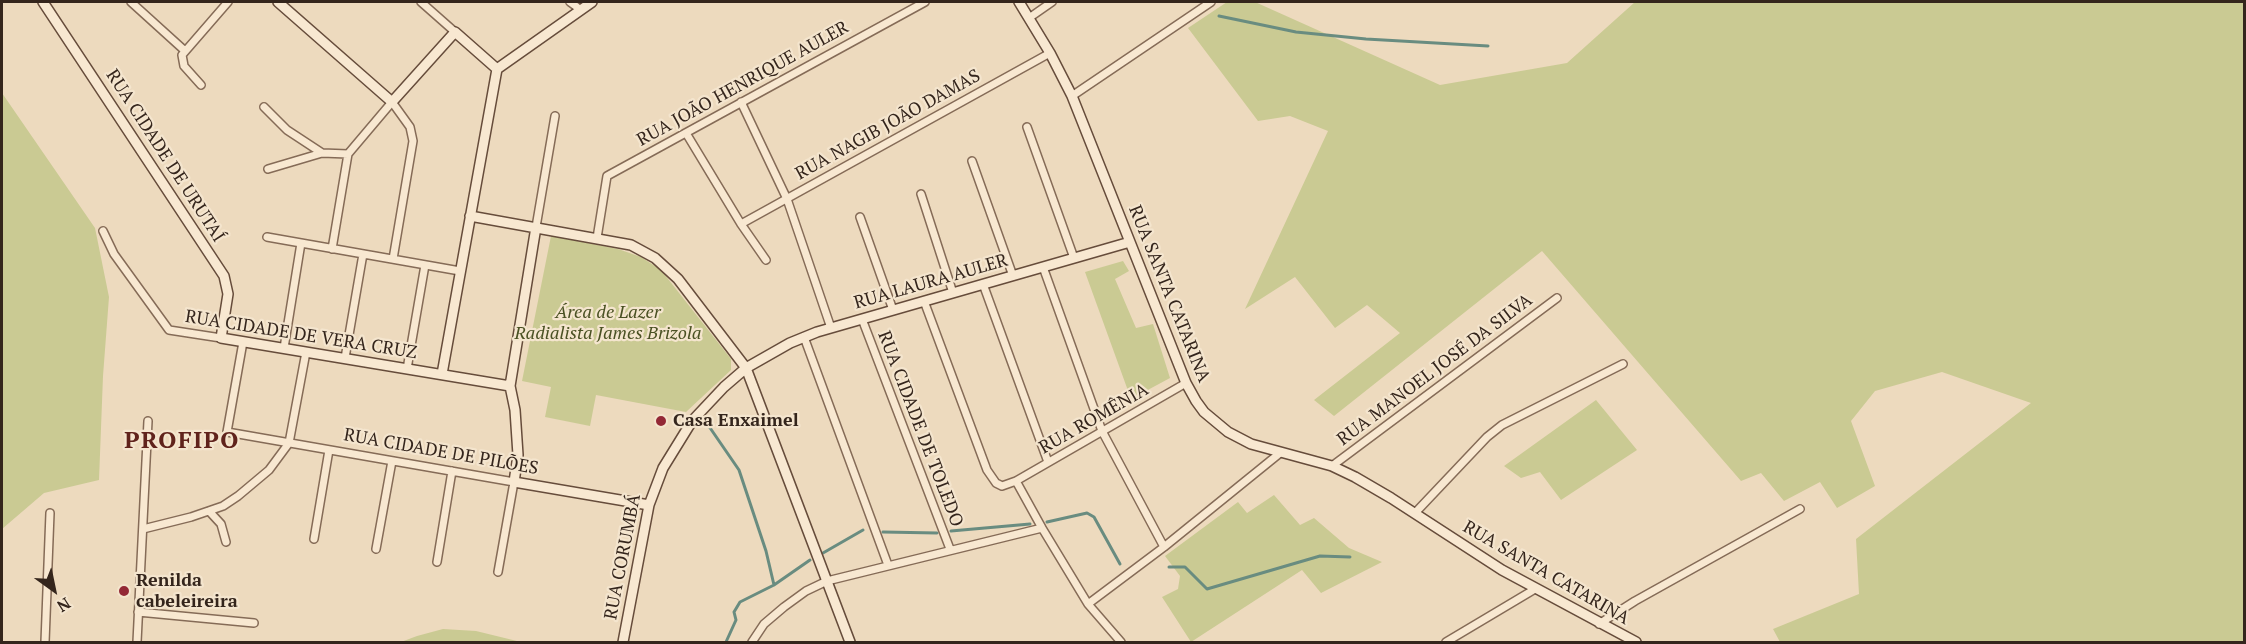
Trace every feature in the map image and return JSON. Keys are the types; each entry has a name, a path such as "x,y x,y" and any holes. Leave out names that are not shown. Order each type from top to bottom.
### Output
{"street":[{"name":"RUA CIDADE DE URUTAÍ","path":"43,2 224,276 228,284 228,294 221,338"},
{"path":"131,2 184,50"},
{"path":"201,86 184,66 182,60 184,50 228,2"},
{"path":"278,2 392,102 406,120 412,134 412,150 393,260"},
{"path":"421,2 497,69"},
{"path":"570,2 580,10"},
{"path":"442,374 497,69 592,2"},
{"name":"RUA JOÃO HENRIQUE AULER","path":"597,238 608,176 925,2"},
{"name":"RUA SANTA CATARINA","path":"1019,2 1050,53 1072,96 1186,382 1204,412 1228,432 1251,444 1332,465 1373,487 1482,558 1535,589 1636,642"},
{"path":"1029,18 1053,2"},
{"path":"1072,96 1211,2"},
{"path":"332,249 348,154 455,32"},
{"name":"RUA NAGIB JOÃO DAMAS","path":"741,224 1050,53"},
{"path":"741,102 787,199 831,328"},
{"path":"264,107 287,130 322,153"},
{"path":"498,572 518,455 516,419 510,386 555,116"},
{"path":"1027,127 1074,258"},
{"path":"686,133 741,224 766,260"},
{"path":"268,169 322,153 348,154"},
{"path":"972,160 1012,276"},
{"path":"921,194 953,293"},
{"path":"470,216 631,245 645,251 678,279 746,368 850,642"},
{"path":"860,217 892,310"},
{"name":"RUA CIDADE DE VERA CRUZ","path":"103,231 114,254 169,330 510,386"},
{"path":"267,237 460,271"},
{"name":"RUA LAURA AULER","path":"746,368 804,337 831,328 1130,242"},
{"path":"284,348 301,243"},
{"path":"345,358 363,254"},
{"path":"407,369 425,265"},
{"path":"1042,267 1102,431 1164,547"},
{"path":"983,284 1048,462"},
{"name":"RUA MANOEL JOSÉ DA SILVA","path":"1332,465 1557,298"},
{"path":"924,301 987,470 996,483 1002,486 1016,481 1088,604 1121,642"},
{"name":"RUA CIDADE DE TOLEDO","path":"862,319 950,549"},
{"path":"804,337 888,565"},
{"name":"RUA CIDADE DE PILÕES","path":"243,342 226,432 649,505"},
{"path":"143,529 209,511 230,501 269,470 289,443 306,352"},
{"path":"1415,513 1487,437 1502,425 1623,364"},
{"name":"RUA CORUMBÁ","path":"623,642 649,505 663,468 692,421 724,387 746,368"},
{"name":"RUA ROMÊNIA","path":"1016,481 1186,382"},
{"path":"137,642 148,421"},
{"path":"314,539 329,450"},
{"path":"1088,604 1164,547 1281,453"},
{"path":"376,549 392,461"},
{"path":"437,562 452,471"},
{"path":"1599,624 1635,601 1800,509"},
{"path":"209,511 221,524 226,542"},
{"path":"45,642 50,513"},
{"path":"752,642 764,624 784,606 806,591 827,581 1042,528"},
{"path":"1446,642 1535,589"},
{"path":"138,612 254,623"}],"green space":[{"path":"1227,2 1255,2 1440,85 1567,63 1635,2 2244,2 2244,642 1780,642 1773,629 1859,594 1856,539 2031,403 1942,372 1875,391 1851,421 1875,486 1837,508 1820,482 1784,501 1761,473 1741,481 1542,251 1334,416 1314,400 1400,333 1367,305 1335,328 1295,277 1245,309 1328,131 1290,116 1258,121 1188,28"},
{"path":"2,93 95,228 109,297 99,480 44,493 2,529"},
{"name":"Área de Lazer Radialista James Brizola","path":"551,236 618,249 641,257 661,270 731,359 731,370 686,412 596,395 590,426 545,417 551,387 522,381"},
{"path":"1123,261 1129,271 1115,279 1136,328 1153,324 1170,378 1131,399 1085,272"},
{"path":"1596,400 1637,450 1561,500 1540,472 1521,478 1504,466"},
{"path":"1274,495 1300,525 1314,518 1349,548 1382,562 1321,593 1302,570 1191,642 1162,597 1178,589 1180,576 1165,556 1238,502 1247,513"},
{"path":"443,629 476,631 521,642 401,642"}],"waterway":[{"path":"1219,16 1296,32 1366,39 1488,46"},
{"path":"706,422 739,470 766,551 774,585"},
{"path":"1047,522 1087,513 1094,517 1120,564"},
{"path":"951,531 1030,524"},
{"path":"823,553 863,530"},
{"path":"883,532 937,533"},
{"path":"1169,567 1185,567 1207,589 1320,556 1350,557"},
{"path":"726,642 736,620 734,612 740,602 774,585 810,560"}],"place":[{"name":"Casa Enxaimel","path":"661,421"},
{"name":"Renilda cabeleireira","path":"124,591"}],"district":[{"name":"PROFIPO","path":"182,441"}]}
